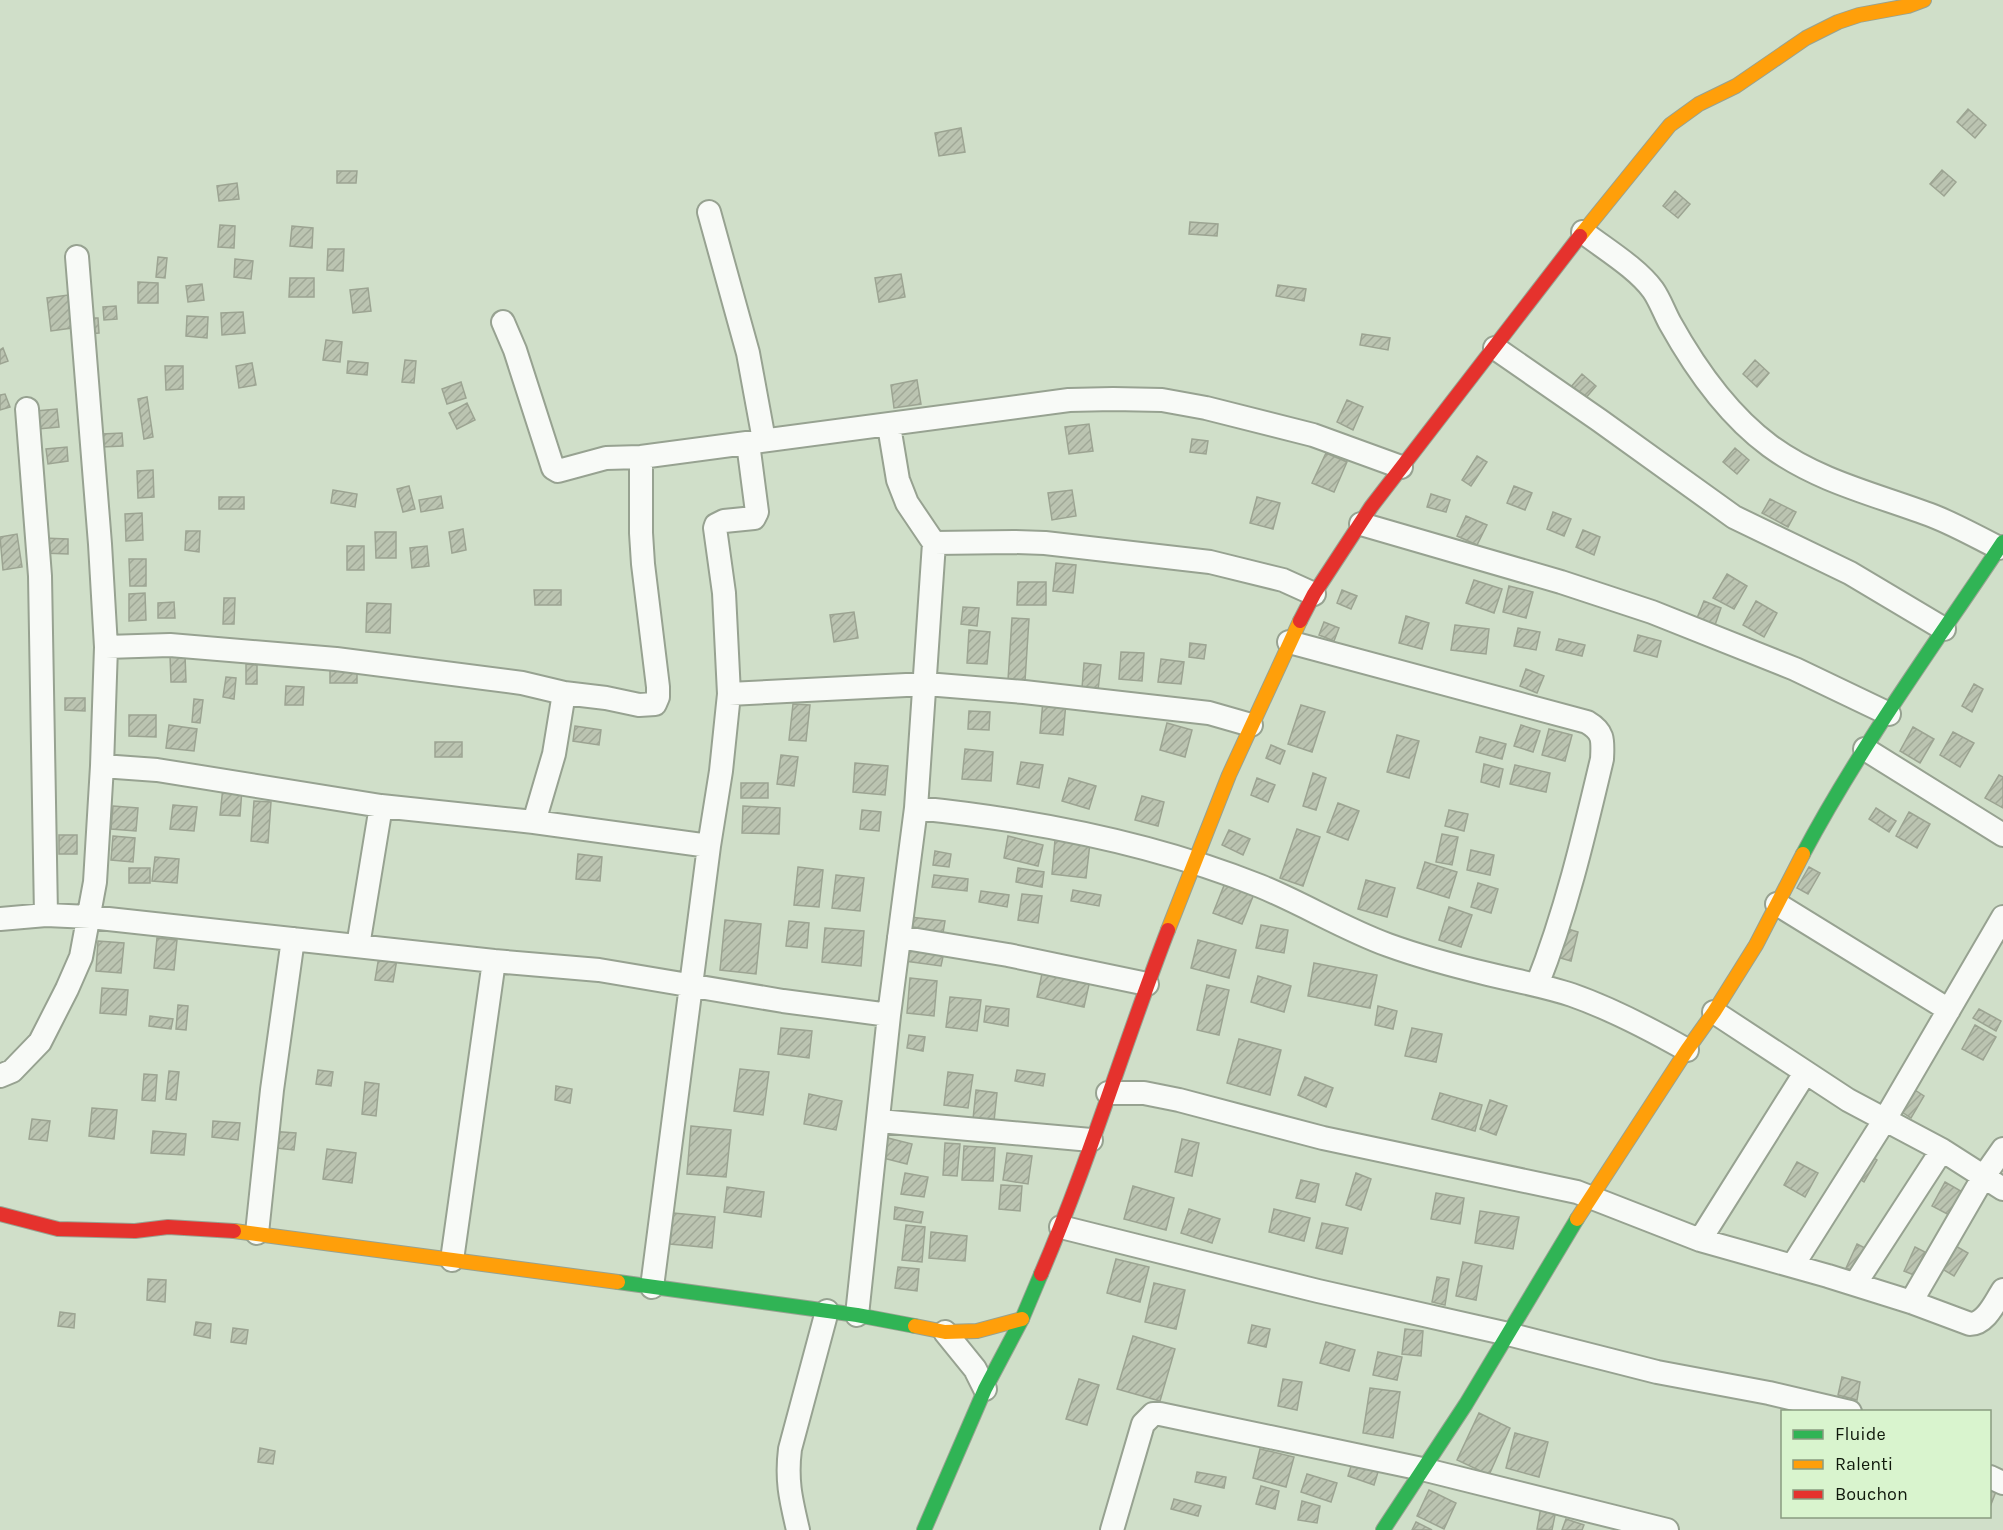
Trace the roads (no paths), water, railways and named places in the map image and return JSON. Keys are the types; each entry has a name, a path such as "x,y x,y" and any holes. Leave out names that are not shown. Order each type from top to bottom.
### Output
{"street":[{"path":"946,1530 928,1521 985,1389 1022,1319 1061,1227 1147,984 1195,863 1251,725 1314,594 1401,467 1653,143 1670,125 1699,104 1736,86 1806,38 1838,22 1859,15 1908,6 1924,0"},
{"path":"652,1287 709,846 721,771 729,694 724,593 715,528 724,521 754,518 757,512 756,442 748,352 710,212"},
{"path":"1383,1530 1466,1404 1590,1197 1756,945 1822,819 1865,749 2001,545 1936,517 1838,482 1797,463 1770,446 1724,402 1697,366 1653,291 1642,277 1583,232"},
{"path":"0,1076 12,1071 25,1060 40,1042 81,957 90,917 98,846 106,647 100,543 76,257"},
{"path":"503,322 515,350 553,468 562,470 606,458 641,457 890,426 1069,400 1113,399 1162,400 1216,410 1313,435 1401,467"},
{"path":"1495,348 1734,517 1850,573 1944,629"},
{"path":"27,409 40,576 46,915"},
{"path":"857,1315 889,1015 916,808 934,543 907,503 898,480 890,426"},
{"path":"106,647 170,645 336,659 522,683 564,693 648,706 655,705 658,697 643,564 641,457"},
{"path":"1361,524 1561,582 1652,612 1795,669 1889,714"},
{"path":"934,543 1045,543 1210,562 1283,580 1314,594"},
{"path":"1289,642 1587,722 1596,727 1603,743 1602,759 1574,873 1537,985"},
{"path":"729,694 926,684 1024,692 1209,713 1251,725"},
{"path":"534,822 554,754 564,693"},
{"path":"1865,749 2003,835"},
{"path":"102,766 166,771 381,806 534,822 709,846"},
{"path":"358,946 381,806"},
{"path":"916,808 976,814 1056,828 1121,841 1195,863 1262,887 1387,944 1447,963 1572,995 1652,1030 1687,1050"},
{"path":"1777,904 1949,1010"},
{"path":"0,919 46,915 90,917 494,961 599,970 783,1001 889,1015"},
{"path":"1793,1265 1884,1121 2003,917"},
{"path":"899,938 1008,955 1147,984"},
{"path":"257,1233 272,1090 293,939"},
{"path":"452,1260 494,961"},
{"path":"1714,1012 1804,1073 1884,1121 1942,1150 2003,1189"},
{"path":"1700,1240 1804,1073"},
{"path":"1108,1093 1144,1093 1179,1100 1323,1138 1577,1192 1700,1240 1855,1284 1911,1302 1958,1321 1976,1324 1985,1317 2003,1290"},
{"path":"879,1121 1090,1140"},
{"path":"1911,1302 1984,1176 2003,1149"},
{"path":"1855,1284 1942,1150"},
{"path":"0,1214 58,1229 135,1231 168,1227 257,1233 857,1315 945,1332 977,1331 1022,1319"},
{"path":"1061,1227 1657,1372 1769,1393 1841,1410"},
{"path":"798,1530 787,1472 790,1449 827,1311"},
{"path":"945,1332 975,1368 985,1389"},
{"path":"1112,1530 1143,1424 1153,1414 1169,1414 1422,1469 1598,1522 1667,1530"}]}
